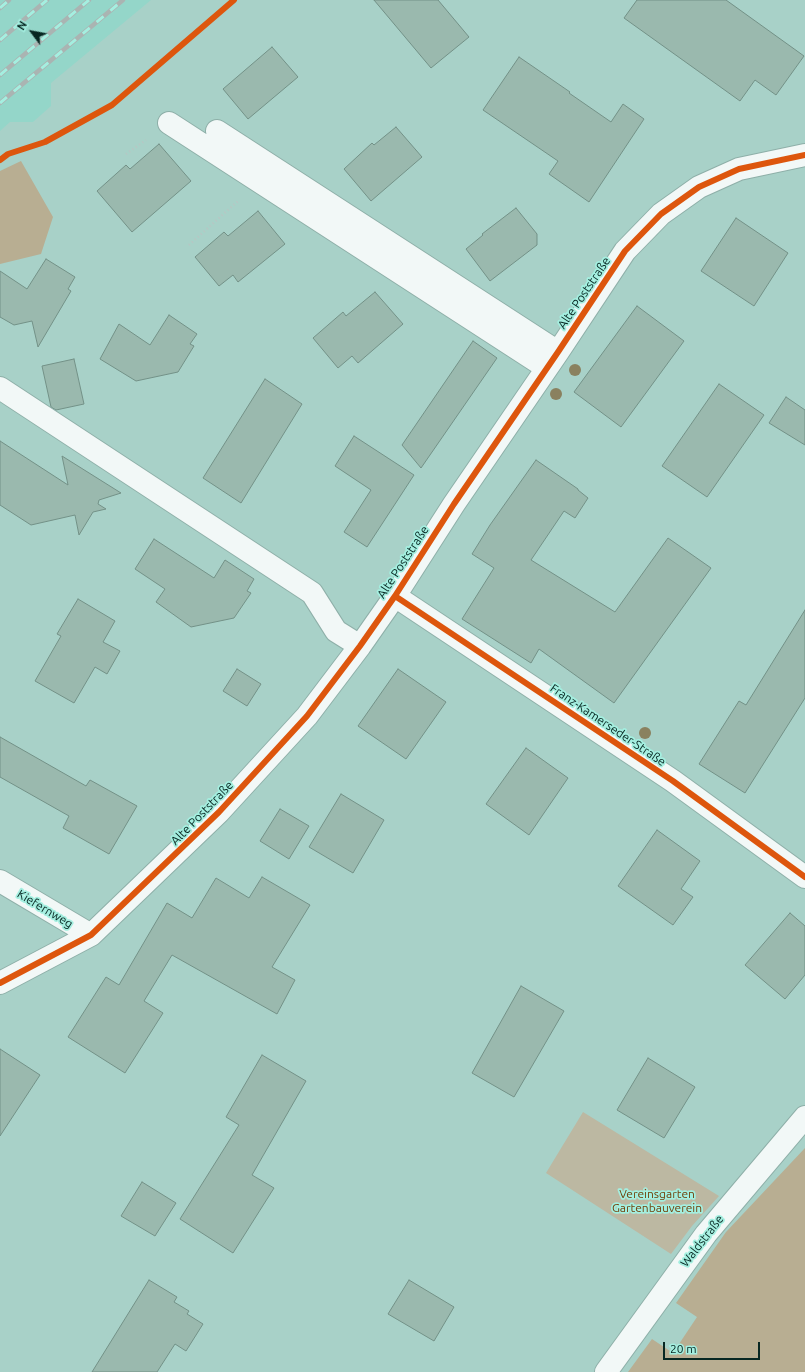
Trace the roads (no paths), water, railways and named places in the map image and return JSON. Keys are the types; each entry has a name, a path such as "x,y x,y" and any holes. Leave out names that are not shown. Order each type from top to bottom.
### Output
{"street":[{"path":"169,123 259,182 552,360"},
{"path":"216,131 552,360"},
{"name":"Alte Poststraße","path":"0,983 91,935 219,812 307,716 360,646 395,596 454,504 625,251 661,214 699,187 739,169 805,155"},
{"path":"0,388 312,593 336,631 360,646"},
{"name":"Franz-Kamerseder-Straße","path":"395,596 673,782 805,877"},
{"name":"Kiefernweg","path":"0,881 91,935"},
{"name":"Waldstraße","path":"606,1372 706,1234 805,1116"}],"railway":[{"path":"0,8 9,0"},
{"path":"0,40 47,0"},
{"path":"0,75 89,0"},
{"path":"0,103 123,0"}],"park label":[{"name":"Vereinsgarten Gartenbauverein","path":"657,1201"}]}
